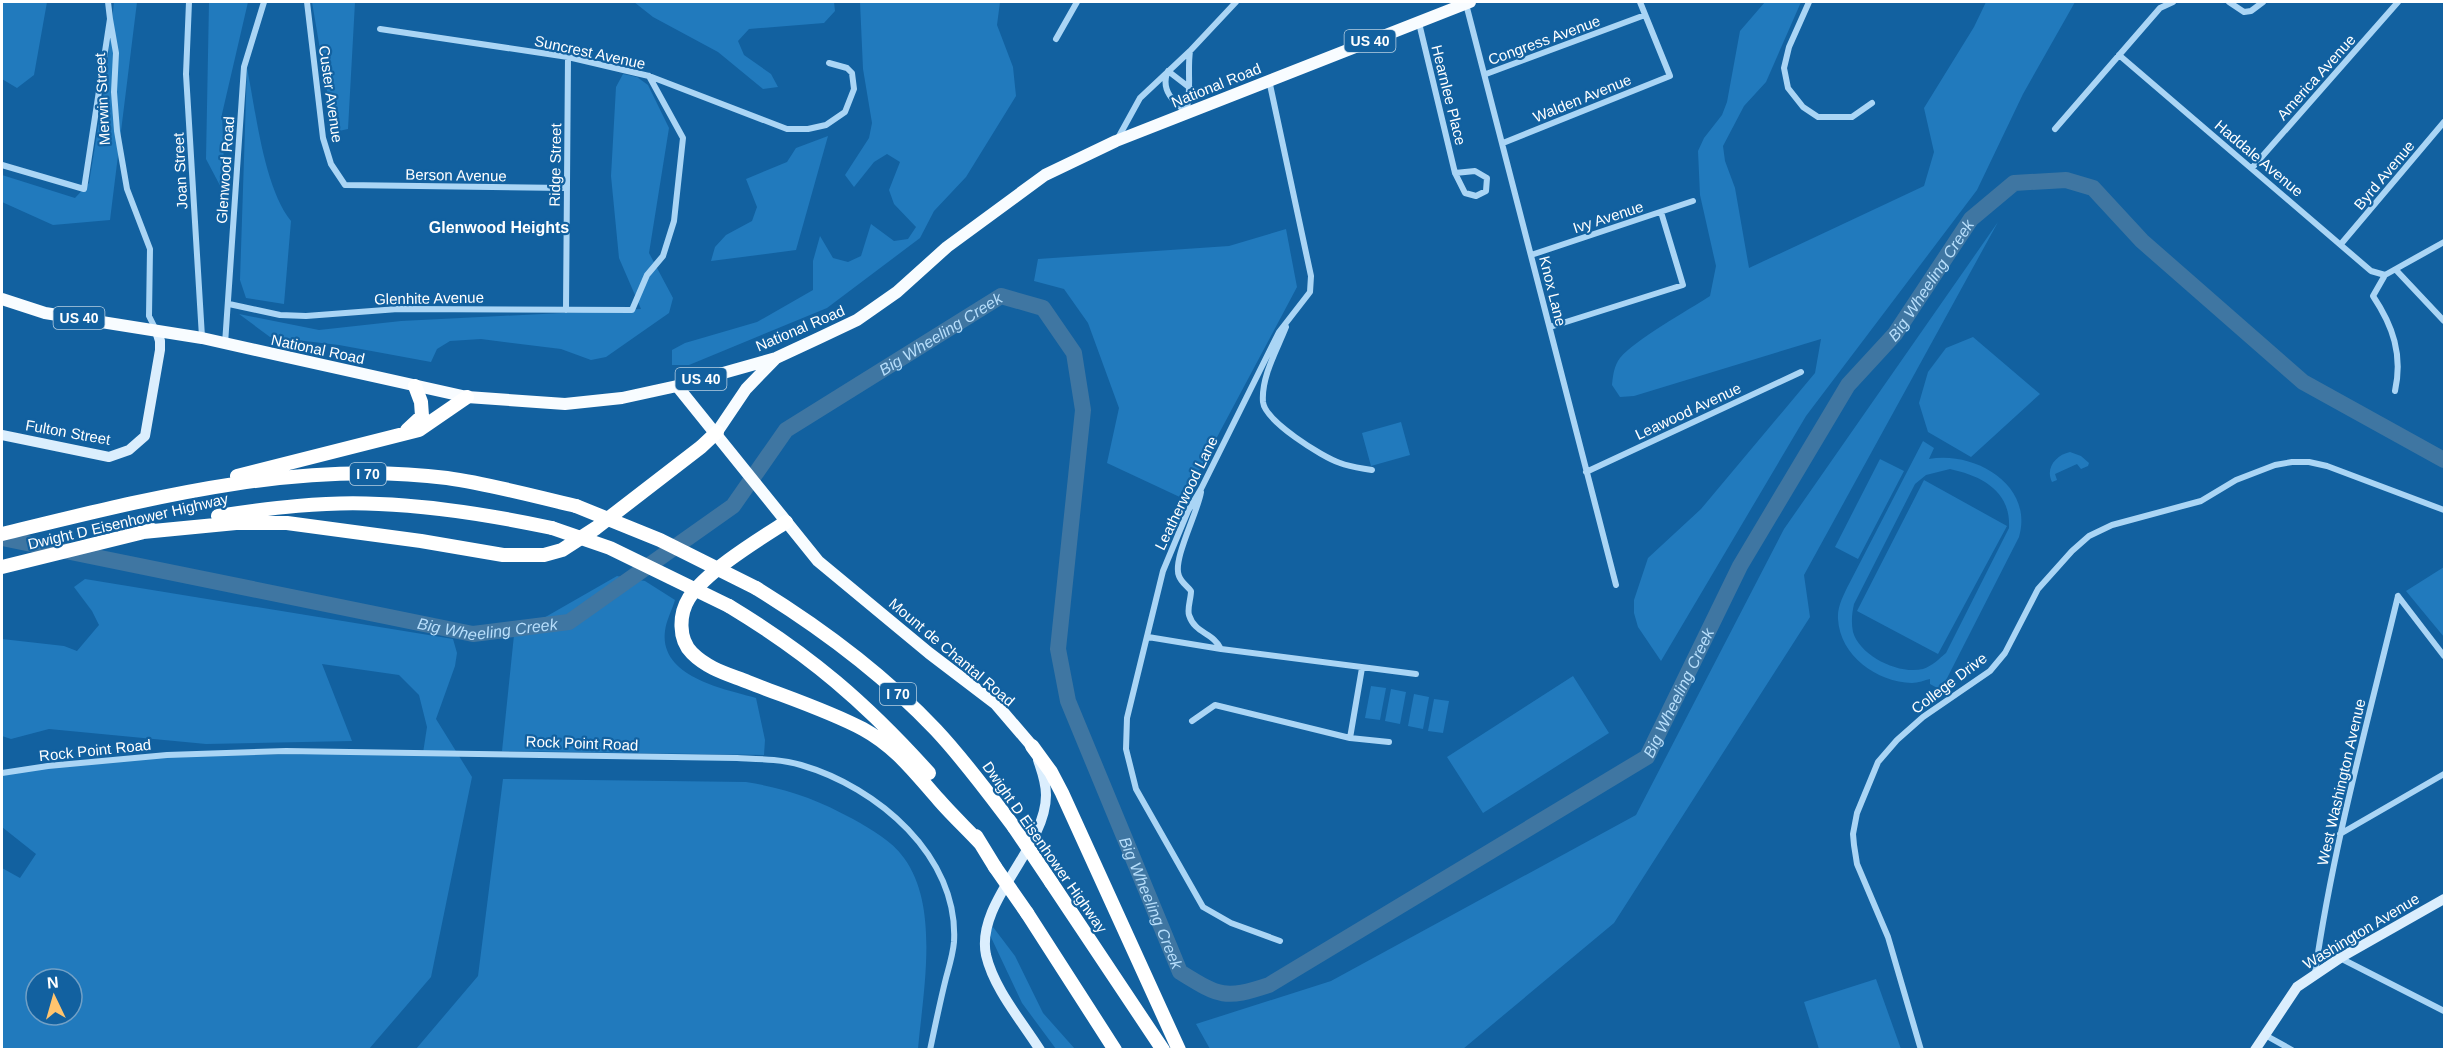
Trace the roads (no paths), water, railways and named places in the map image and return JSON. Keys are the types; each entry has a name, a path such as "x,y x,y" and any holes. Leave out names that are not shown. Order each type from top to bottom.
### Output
{"highway":[{"path":"400,435 422,416 421,402 415,386"},
{"path":"159,497 419,430 467,397"},
{"path":"198,522 287,523 421,541 503,555 544,555 562,550 596,528 701,447 721,438"},
{"name":"Dwight D Eisenhower Highway","path":"2,534 159,497 249,482 317,474 369,474 448,478 576,506 660,540 756,588 801,616 858,660 936,730 971,769 1014,828 1163,1050"},
{"name":"Dwight D Eisenhower Highway","path":"2,567 143,532 256,511 334,504 378,504 496,516 552,528 610,548 729,606 772,632 817,666 876,716 931,775 964,817 1115,1050"},
{"path":"786,522 709,577 690,597 684,608 681,622 690,651 716,670 863,729 887,745 918,773 939,800 980,843"},
{"path":"1032,746 1051,772 1062,793 1179,1050"}],"main road":[{"name":"National Road","path":"2,299 45,313 202,338 467,397 565,404 622,398 677,386 776,358 857,320 897,292 947,247 1039,179 1116,141 1186,112 1468,2"},
{"path":"721,438 746,389 776,358"},
{"name":"Mount de Chantal Road","path":"677,386 818,561 929,653 996,704 1032,746"}],"street":[{"name":"Merwin Street","path":"108,2 116,53 114,92 117,130 127,189 150,249 149,316 160,340 145,436 129,450"},
{"name":"Joan Street","path":"189,2 186,74 202,338"},
{"name":"Glenwood Road","path":"225,344 244,67 264,2"},
{"name":"Custer Avenue","path":"307,2 323,138 331,164 345,185"},
{"path":"1056,39 1077,2"},
{"path":"1116,141 1140,98 1190,51 1236,2"},
{"name":"Knox Lane","path":"1468,2 1550,327 1554,351 1616,585"},
{"path":"1640,2 1645,15"},
{"path":"1809,2 1789,47 1784,68 1788,88 1803,107 1818,117 1852,117 1872,103"},
{"path":"2055,129 2160,8 2173,2"},
{"path":"2229,2 2244,12 2252,11 2263,2"},
{"name":"America Avenue","path":"2252,168 2398,2"},
{"name":"Congress Avenue","path":"1486,74 1645,15"},
{"name":"Walden Avenue","path":"1503,143 1670,76 1645,15"},
{"name":"Merwin Street","path":"2,165 84,189 110,19"},
{"name":"Hearnlee Place","path":"1419,23 1455,172 1465,193 1476,196 1486,191 1487,178 1474,171 1455,172"},
{"name":"Suncrest Avenue","path":"380,29 568,57 649,76 787,129 808,129 826,125 845,112 854,89 852,73 847,68 829,63"},
{"path":"1186,112 1190,88 1187,70 1190,51"},
{"name":"Haddale Avenue","path":"2119,55 2371,271 2385,275"},
{"name":"Ridge Street","path":"566,309 568,57"},
{"path":"1168,71 1190,88"},
{"path":"1168,71 1165,83 1170,97 1186,112"},
{"name":"Glenhite Avenue","path":"229,304 280,315 398,309 632,310 647,275 663,256 674,221 683,138 649,76"},
{"name":"Leatherwood Lane","path":"1269,80 1311,276 1310,292 1280,332 1188,511 1162,571 1127,718 1126,749 1136,789 1203,907 1232,923 1280,941"},
{"name":"Byrd Avenue","path":"2341,244 2445,122"},
{"name":"Berson Avenue","path":"345,185 566,188"},
{"name":"Ivy Avenue","path":"1531,255 1693,201"},
{"path":"1550,327 1683,285 1661,212"},
{"path":"2395,391 2399,374 2398,355 2389,323 2373,296 2385,275 2445,242"},
{"path":"2396,270 2445,321"},
{"path":"1289,319 1263,387 1263,405 1271,418 1328,458 1342,464 1372,470"},
{"name":"Leawood Avenue","path":"1586,472 1801,372"},
{"name":"Fulton Street","path":"2,435 109,457 129,450"},
{"name":"College Drive","path":"1921,1050 1888,937 1857,864 1853,834 1857,813 1878,762 1897,740 1923,717 1990,671 2005,653 2038,589 2089,536 2112,525 2201,501 2236,480 2275,465 2292,462 2309,462 2327,466 2445,510"},
{"path":"1201,489 1200,501 1180,556 1178,571 1182,581 1191,591 1189,616 1199,629 1217,639 1221,649"},
{"name":"West Washington Avenue","path":"2315,975 2325,904 2340,834 2398,596 2445,656"},
{"path":"1148,636 1221,649 1416,674"},
{"path":"1350,738 1362,668"},
{"path":"1192,721 1215,705 1350,738 1389,742"},
{"name":"Mount de Chantal Road","path":"1032,746 1045,779 1047,797 1040,824 988,921 985,940 993,977 1040,1050"},
{"name":"Rock Point Road","path":"2,773 48,766 167,755 286,751 737,758 771,759 800,765 859,791 893,815 936,866 949,895 954,943 930,1050"},
{"path":"2340,834 2445,774"},
{"name":"Washington Avenue","path":"2255,1050 2297,987 2340,958 2445,899"},
{"path":"2340,958 2445,1011"},
{"path":"2264,1034 2292,1050"}],"waterway":[{"name":"Big Wheeling Creek","path":"2,538 473,634 569,622 733,506 786,430 1001,296 1043,308 1074,353 1083,410 1058,649 1068,701 1180,972 1213,991 1231,994 1269,985 1647,757 1740,566 1848,385 1895,334 1971,219 2014,183 2066,180 2093,188 2142,241 2303,382 2444,460"}],"district":[{"name":"Glenwood Heights","path":"499,227"}]}
